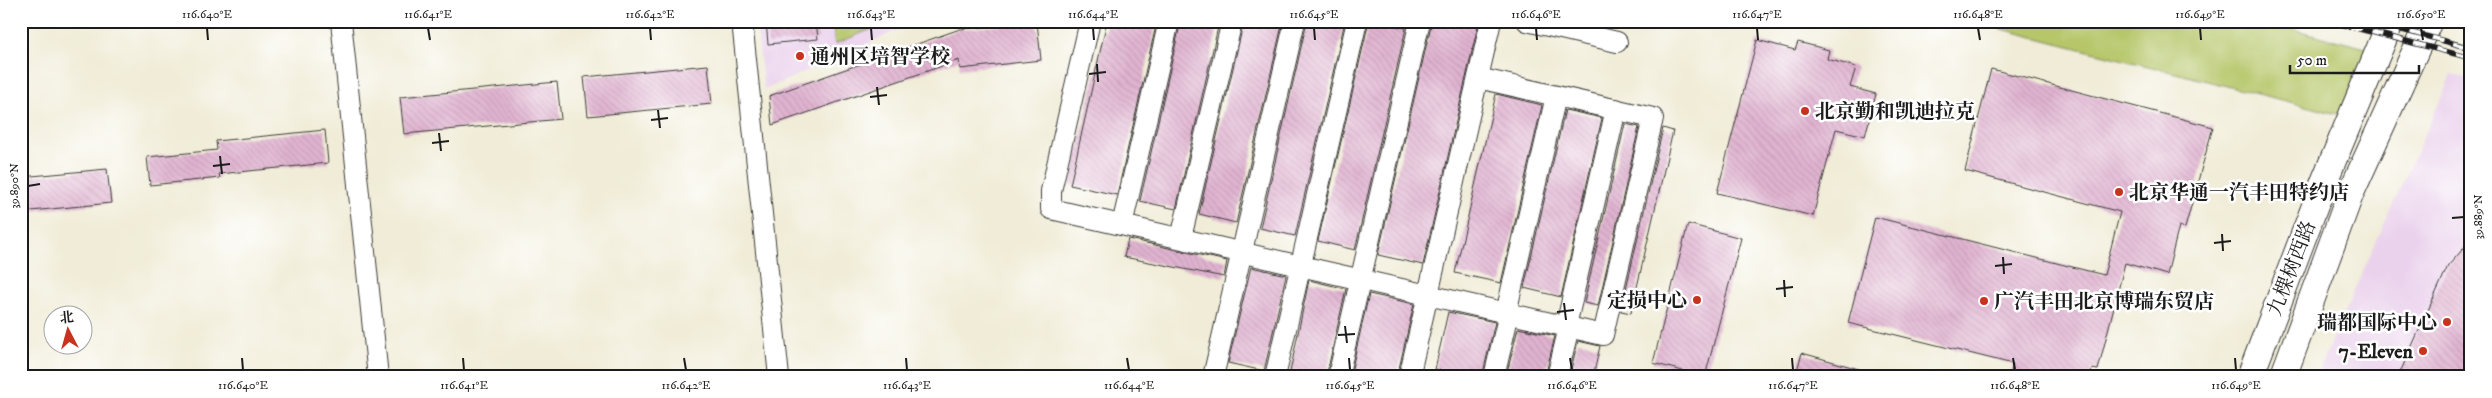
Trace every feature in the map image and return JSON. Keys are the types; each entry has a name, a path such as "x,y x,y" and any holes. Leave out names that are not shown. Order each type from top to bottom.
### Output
{"main road":[{"name":"九棵树西路","path":"2250,377 2324,182 2391,21"},
{"name":"九棵树西路","path":"2283,377 2350,195 2429,21"}],"street":[{"path":"342,21 378,377"},
{"path":"742,21 779,377"},
{"path":"1090,21 1051,191 1052,209 1603,335 1653,118 1478,78"},
{"path":"1122,225 1169,21"},
{"path":"1182,238 1232,21"},
{"path":"1212,377 1295,21"},
{"path":"1275,377 1357,21"},
{"path":"1338,377 1420,21"},
{"path":"1409,377 1491,21"},
{"path":"1527,21 1617,42"},
{"path":"1494,377 1556,96"},
{"path":"1557,377 1616,109"}],"shaded area":[{"name":"通州区培智学校","path":"756,21 918,21 764,90"},
{"path":"2452,74 2471,78 2471,377 2315,377"}],"green space":[{"path":"832,21 891,21 835,44"},
{"path":"1970,21 2261,21 2370,49 2341,115"}],"building":[{"path":"766,21 816,21 818,39 768,44"},
{"path":"1107,21 1157,21 1117,195 1070,185"},
{"path":"1181,21 1192,21 1218,27 1176,209 1140,201"},
{"path":"1244,21 1283,21 1236,223 1199,214"},
{"path":"1307,21 1345,21 1295,236 1260,228"},
{"path":"1369,21 1406,28 1355,250 1318,241"},
{"path":"1432,21 1479,21 1423,265 1378,255"},
{"path":"1037,22 1041,60 960,69 959,60 772,125 769,96 960,29"},
{"name":"北京勤和凯迪拉克","path":"1757,40 1795,50 1798,42 1829,50 1827,59 1856,67 1850,87 1876,94 1865,136 1836,129 1813,216 1717,193"},
{"path":"708,65 712,104 588,116 584,77"},
{"path":"1991,69 2213,127 2185,228 2179,226 2167,275 2125,263 2098,370 2092,369 2090,377 2010,377 2013,364 1848,323 1875,217 2104,275 2120,212 1965,171"},
{"path":"557,82 561,119 404,134 400,97"},
{"path":"1496,94 1542,105 1501,283 1455,273"},
{"path":"1565,110 1602,118 1561,297 1524,288"},
{"path":"1625,124 1639,127 1598,306 1584,303"},
{"path":"1663,128 1673,131 1631,313 1621,311"},
{"path":"325,130 328,163 219,174 220,178 150,185 147,157 217,150 216,141"},
{"path":"107,169 111,203 21,212 21,177"},
{"name":"定损中心","path":"1688,224 1741,238 1705,377 1653,363"},
{"path":"1128,239 1227,261 1224,277 1124,257"},
{"name":"瑞都国际中心","path":"2471,240 2471,377 2398,377 2448,266"},
{"path":"1251,267 1286,275 1264,371 1228,363"},
{"path":"1309,280 1346,289 1326,377 1289,377"},
{"path":"1369,294 1414,304 1397,377 1350,377"},
{"path":"1448,312 1495,322 1482,377 1469,377 1435,369"},
{"path":"1518,328 1555,336 1545,377 1506,377"},
{"path":"1578,341 1600,346 1593,377 1569,377"},
{"path":"1802,353 1873,373 1872,377 1795,377"}],"railway":[{"path":"2329,21 2471,58"},
{"path":"2368,21 2471,48"}],"place":[{"name":"通州区培智学校","path":"800,56"},
{"name":"北京勤和凯迪拉克","path":"1805,111"},
{"name":"北京华通一汽丰田特约店","path":"2119,192"},
{"name":"定损中心","path":"1697,300"},
{"name":"广汽丰田北京博瑞东贸店","path":"1984,301"},
{"name":"瑞都国际中心","path":"2447,322"},
{"name":"7-Eleven","path":"2423,351"}]}
